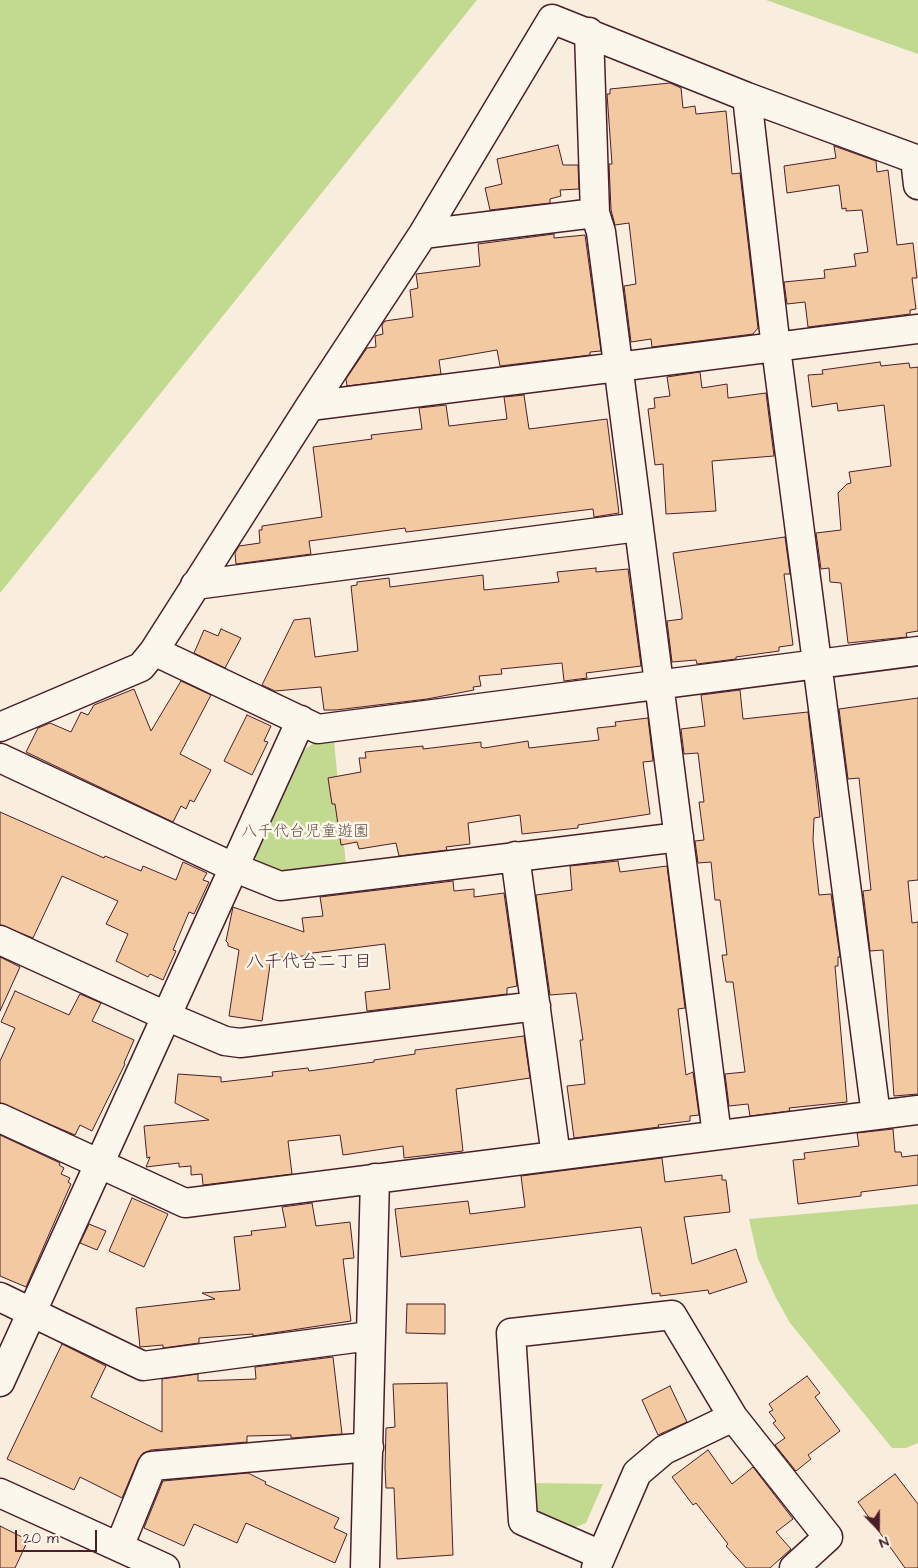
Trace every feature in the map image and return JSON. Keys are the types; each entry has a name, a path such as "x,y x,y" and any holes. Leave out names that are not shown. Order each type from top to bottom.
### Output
{"street":[{"path":"0,727 141,667 154,652 310,406 423,234 552,19 589,32 747,97 916,159 918,186"},
{"path":"589,32 595,213 601,232 619,368 717,1135"},
{"path":"747,97 776,348 876,1115"},
{"path":"423,234 595,213"},
{"path":"310,406 776,348 918,328"},
{"path":"195,585 638,527"},
{"path":"154,652 318,729 918,651"},
{"path":"0,1382 301,720"},
{"path":"0,758 233,867 280,886 679,836"},
{"path":"515,856 556,1156"},
{"path":"0,940 166,1016 225,1041 240,1044 536,1006"},
{"path":"0,1118 185,1203 918,1110"},
{"path":"365,1568 370,1336 376,1178"},
{"path":"0,1297 143,1366 370,1336"},
{"path":"733,1417 664,1450 637,1473 598,1562 523,1521 511,1333 672,1315 733,1417 828,1537 794,1568"},
{"path":"119,1547 152,1466 369,1447"},
{"path":"0,1493 165,1568"}],"green space":[{"path":"0,0 477,0 0,593"},
{"path":"766,0 918,0 918,54"},
{"name":"八千代台児童遊園","path":"334,741 346,866 281,876 259,868 254,853 296,756 315,742"},
{"path":"918,1204 918,1443 906,1448 892,1448 790,1323 758,1259 749,1219"},
{"path":"532,1483 603,1484 586,1523 565,1531 540,1520 531,1500"}],"building":[{"path":"670,83 681,88 683,108 695,106 696,114 726,111 732,174 740,173 758,328 753,334 652,347 651,339 631,342 624,286 636,284 629,223 615,225 611,210 609,164 612,164 607,94 610,94 610,89"},
{"path":"558,145 563,165 578,165 579,189 560,190 561,196 550,199 550,203 490,210 485,188 502,184 497,159"},
{"path":"834,146 876,161 877,172 888,170 897,245 913,243 917,278 912,278 916,309 910,310 910,314 808,327 805,302 787,304 784,282 825,278 824,270 856,266 854,254 868,252 862,210 846,211 846,208 842,209 839,185 787,193 784,166 836,158"},
{"path":"554,234 554,238 585,235 601,351 590,352 590,355 500,366 497,350 439,360 441,374 347,386 346,379 367,348 376,347 375,336 383,334 382,325 385,321 413,317 410,290 418,288 416,274 480,266 478,244"},
{"path":"880,362 881,366 909,363 910,368 918,367 918,631 906,633 907,637 848,643 841,583 830,582 829,568 821,569 816,533 841,530 838,493 847,484 851,483 849,472 891,466 884,405 838,411 837,403 812,407 808,375 823,374 822,370"},
{"path":"700,372 702,388 727,384 728,398 766,393 774,456 712,461 716,511 666,514 663,464 655,465 648,409 655,408 654,398 670,396 667,377"},
{"path":"524,395 529,429 607,419 619,513 594,517 593,509 406,532 405,528 309,541 311,554 236,564 235,553 239,546 260,543 259,530 262,530 262,526 322,517 313,447 372,439 371,435 422,429 419,408 446,405 449,426 507,419 504,397"},
{"path":"785,537 790,574 784,574 793,645 779,647 779,651 736,657 736,659 697,664 696,660 672,662 667,621 682,619 673,553"},
{"path":"596,568 596,572 628,569 641,666 586,673 587,678 564,681 562,663 501,669 502,674 479,676 481,686 473,687 474,690 427,699 336,710 324,710 321,687 275,691 262,685 294,620 310,618 315,657 358,651 351,586 357,585 357,582 389,578 390,587 483,575 484,590 559,582 557,572"},
{"path":"221,629 241,638 225,668 194,653 204,630 218,636"},
{"path":"181,681 211,695 180,754 211,770 194,802 190,800 186,809 181,806 173,822 26,752 38,728 50,723 71,732 81,712 88,715 94,705 134,689 151,731"},
{"path":"740,690 743,719 808,712 820,817 814,818 813,840 819,895 831,894 840,957 838,957 838,966 835,966 847,1102 789,1108 790,1111 750,1116 748,1104 729,1106 725,1074 745,1072 733,982 726,982 722,955 727,955 720,900 715,900 711,862 698,863 695,841 704,840 699,802 704,802 698,753 684,754 681,729 705,726 701,695"},
{"path":"918,698 918,880 908,881 912,923 918,922 918,1094 894,1096 883,950 870,951 863,891 871,890 859,778 848,779 839,709"},
{"path":"247,715 271,726 264,741 268,742 252,775 224,761"},
{"path":"648,718 653,761 643,762 650,814 578,825 578,828 522,834 520,815 468,823 470,844 446,847 447,850 399,856 396,843 359,849 357,842 341,845 335,804 332,804 328,778 361,772 359,758 366,758 365,752 423,746 423,749 481,742 481,747 484,748 528,741 529,748 599,740 597,728 616,726 615,722"},
{"path":"0,812 104,858 105,856 141,871 143,866 176,880 183,862 207,873 203,880 209,882 194,914 189,912 173,950 176,951 163,980 150,974 148,977 116,961 128,934 106,924 118,901 62,876 33,938 0,925"},
{"path":"618,861 620,872 667,866 685,1008 678,1009 686,1075 693,1072 699,1115 690,1116 690,1121 658,1125 659,1127 574,1138 567,1086 585,1084 580,1040 583,1040 577,999 576,993 550,995 536,895 572,890 570,866"},
{"path":"453,881 454,891 474,889 474,897 504,893 517,986 507,988 507,994 367,1011 365,992 390,989 385,944 305,954 305,956 271,958 262,1021 229,1016 239,950 228,946 226,941 233,907 304,932 302,918 323,916 320,897"},
{"path":"0,957 20,967 0,1011"},
{"path":"15,991 69,1015 80,994 101,1003 92,1021 134,1040 125,1064 92,1131 80,1125 75,1135 0,1103 0,1061 15,1028 1,1022"},
{"path":"524,1036 530,1078 456,1089 463,1151 404,1158 403,1146 343,1155 340,1135 288,1141 292,1174 203,1185 202,1174 191,1175 191,1166 179,1167 179,1163 146,1167 150,1157 147,1158 144,1126 209,1120 175,1103 178,1074 221,1077 221,1082 273,1076 272,1072 308,1068 309,1071 374,1062 374,1060 415,1054 415,1050"},
{"path":"893,1129 895,1152 901,1152 902,1157 918,1155 918,1185 861,1192 861,1196 798,1204 793,1160 805,1159 804,1153 859,1146 857,1133"},
{"path":"0,1135 60,1163 59,1165 64,1168 61,1174 70,1178 68,1182 71,1184 26,1287 0,1276"},
{"path":"662,1158 665,1182 722,1175 722,1180 726,1180 730,1212 684,1217 692,1264 736,1249 747,1282 709,1294 708,1290 660,1296 660,1293 652,1294 641,1227 401,1257 395,1209 468,1201 470,1214 525,1207 521,1176"},
{"path":"132,1198 168,1214 144,1267 109,1251"},
{"path":"312,1203 316,1226 350,1222 354,1258 343,1259 351,1321 253,1336 253,1334 199,1338 199,1343 163,1348 163,1345 140,1347 136,1308 215,1299 202,1293 240,1290 234,1237 252,1235 251,1231 286,1227 282,1207"},
{"path":"89,1224 106,1231 97,1250 80,1243"},
{"path":"407,1304 445,1304 445,1334 406,1333"},
{"path":"62,1344 106,1366 91,1397 162,1432 162,1379 198,1374 198,1381 256,1379 255,1367 333,1357 342,1434 291,1438 291,1435 247,1436 247,1442 151,1450 143,1453 138,1460 122,1498 80,1477 74,1490 7,1459"},
{"path":"807,1376 820,1393 815,1397 840,1431 808,1455 811,1459 796,1471 775,1445 785,1438 773,1423 776,1421 769,1412 773,1410 769,1404"},
{"path":"447,1383 453,1555 397,1559 394,1488 386,1488 385,1468 386,1428 395,1427 393,1384"},
{"path":"670,1386 687,1422 658,1435 642,1400"},
{"path":"708,1450 732,1484 753,1467 793,1519 776,1532 791,1549 770,1568 746,1568 726,1546 728,1544 696,1503 693,1505 672,1477"},
{"path":"248,1473 266,1482 265,1484 339,1518 334,1528 347,1534 335,1563 246,1523 237,1543 194,1524 184,1546 144,1528 163,1481"},
{"path":"895,1474 918,1504 918,1568 905,1568 858,1502"},
{"path":"0,1526 28,1540 15,1568 0,1568"}],"district":[{"name":"八千代台二丁目","path":"309,963"}]}
